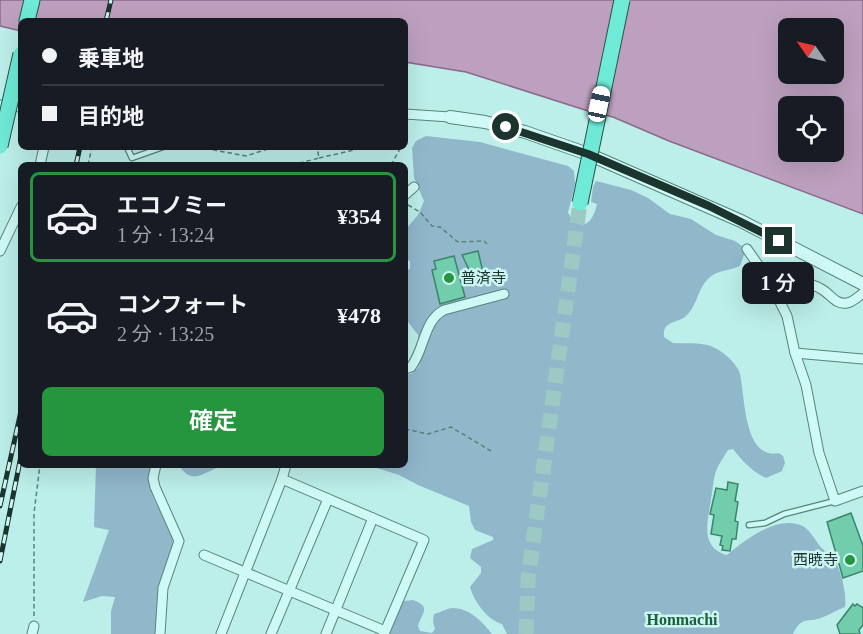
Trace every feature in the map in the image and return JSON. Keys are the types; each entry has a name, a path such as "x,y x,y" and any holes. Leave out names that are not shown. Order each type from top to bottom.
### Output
{"highway":[{"path":"28,18 32,0"},
{"path":"580,203 622,0"},
{"path":"0,146 18,67"}],"street":[{"path":"589,149 622,0"},
{"path":"0,105 18,107"},
{"path":"408,114 485,122 589,149 720,211 863,284"},
{"path":"408,192 414,187"},
{"path":"0,251 18,213"},
{"path":"747,249 772,286 787,316 795,353 806,386 819,453 835,501 863,491"},
{"path":"772,286 780,283 805,283 820,288 835,300 843,303 853,301 863,293"},
{"path":"408,368 420,355 431,321 436,315 444,310 504,294"},
{"path":"795,353 863,359"},
{"path":"155,468 153,478 155,487 179,541 163,588 160,634"},
{"path":"221,634 285,468"},
{"path":"204,555 385,632 424,540 282,480"},
{"path":"271,634 328,499"},
{"path":"326,634 373,518"}],"lane":[{"path":"128,150 132,158 155,150"},
{"path":"749,525 765,523 784,514 835,501"}],"path":[{"path":"214,150 246,156 265,150"},
{"path":"318,150 319,158"},
{"path":"304,162 354,150"},
{"path":"408,205 420,212 432,226 440,227 458,242 484,241 487,244"},
{"path":"408,430 428,434 451,427 491,452"},
{"path":"33,630 34,513 40,468"}],"shaded area":[{"path":"0,0 863,0 863,214 669,141 613,117 466,72 408,62 408,18 18,18 18,30 0,26"},
{"path":"426,136 480,142 568,166 574,171 575,184 568,213 578,223 586,224 593,216 597,204 591,202 596,181 631,190 648,198 670,214 691,219 716,235 735,241 742,246 745,252 740,266 710,277 702,286 689,313 668,325 664,332 664,337 673,343 696,343 709,346 722,352 731,360 740,374 745,410 752,437 758,447 767,453 779,453 783,456 785,463 782,471 766,478 748,466 733,449 728,450 714,477 707,524 709,540 718,551 727,555 750,537 769,527 788,523 800,525 836,562 843,582 845,607 821,618 802,622 793,634 507,634 502,624 496,622 482,609 470,587 481,573 481,567 470,558 472,549 493,540 493,537 475,530 471,522 469,506 399,475 377,468 408,468 408,374 419,366 420,362 418,335 408,322 410,261 408,260 408,227 418,215 424,201 414,178 412,148 416,141"},
{"path":"96,468 153,468 150,487 167,522 173,543 161,581 156,634 111,634 111,611 115,597 102,596 83,602 109,530 94,527"},
{"path":"182,468 218,468 196,476 190,476"},
{"path":"413,600 424,608 418,626 420,631 432,633 435,629 434,614 453,608 470,613 480,620 492,634 387,634 404,601"}],"building":[{"path":"478,251 483,272 488,278 477,286 462,255"},
{"name":"普済寺","path":"454,256 465,297 440,304 432,270 436,269 434,261"},
{"path":"728,482 738,484 735,501 738,502 735,521 738,522 736,539 732,539 730,551 722,550 723,546 720,545 722,536 711,534 714,515 710,514 716,488 727,490"},
{"path":"851,513 863,546 863,571 843,578 827,522"},
{"path":"853,604 863,608 863,625 859,630 860,634 840,634 837,625"}],"tunnel":[{"path":"526,634 528,579 580,203"}],"railway":[{"path":"107,18 111,0"},
{"path":"77,162 79,150"},
{"path":"0,506 18,425"},
{"path":"0,561 19,468"}],"place":[{"name":"普済寺","path":"449,278"},
{"name":"西暁寺","path":"850,560"}],"district":[{"name":"Honmachi","path":"682,619"}],"route":[{"path":"506,127 588,154 709,206 779,241"}]}
